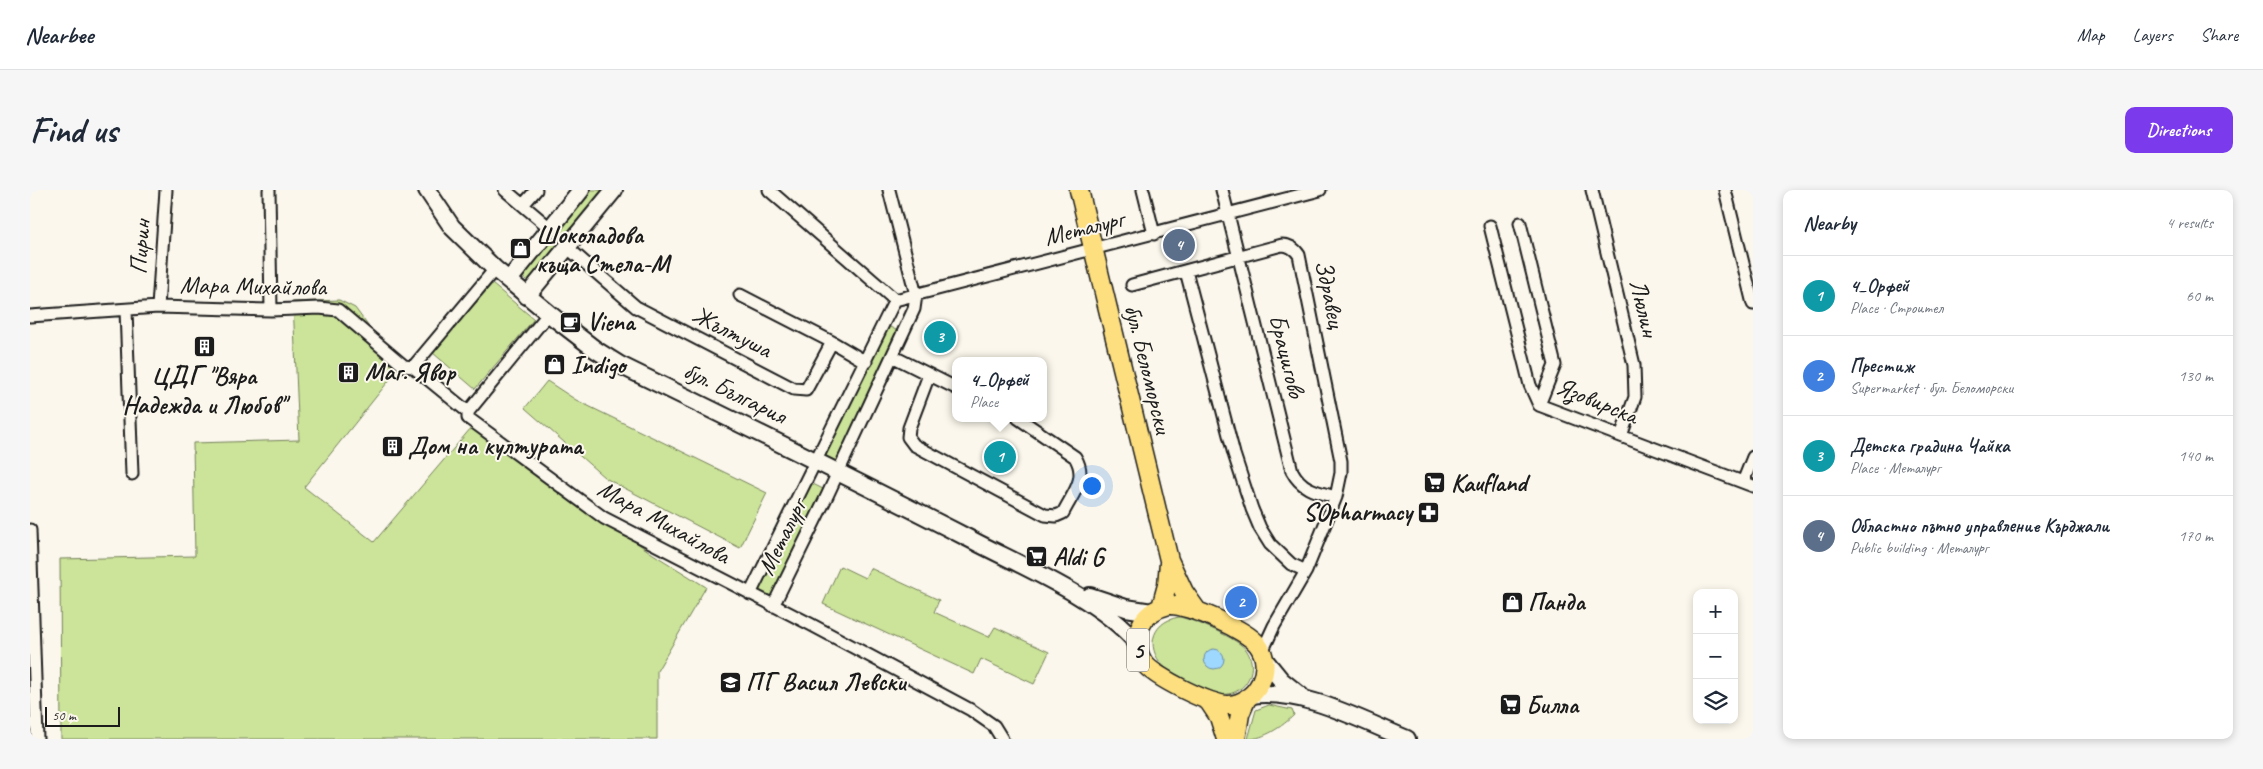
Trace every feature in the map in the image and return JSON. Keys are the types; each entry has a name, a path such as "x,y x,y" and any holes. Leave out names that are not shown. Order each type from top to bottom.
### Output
{"main road":[{"name":"бул. България","path":"426,190 452,227 495,269 596,350 620,365 838,471 1062,586 1115,620 1137,643"},
{"path":"509,280 582,190"},
{"path":"527,296 614,190"},
{"name":"бул. Беломорски","path":"1079,190 1169,560 1184,592 1196,610"},
{"name":"бул. Беломорски","path":"1156,609 1167,585 1169,560"},
{"name":"бул. България","path":"1062,586 1126,608 1156,609"},
{"name":"5","path":"1249,697 1227,705 1209,702 1149,668 1138,652 1137,643 1142,624 1156,609 1177,605 1196,610 1251,638 1258,644 1263,656"},
{"path":"1236,739 1238,719 1249,697 1263,679 1263,656"},
{"path":"1263,656 1280,680 1304,698"},
{"path":"1249,697 1283,694 1304,698 1407,739"},
{"path":"1209,702 1219,717 1226,739"}],"street":[{"name":"Пирин","path":"158,307 166,190"},
{"path":"269,190 271,310"},
{"path":"505,190 551,228"},
{"path":"523,205 536,190"},
{"path":"769,190 895,300"},
{"path":"889,190 916,295"},
{"path":"1143,190 1154,234"},
{"name":"Брацигово","path":"1222,190 1292,471 1302,486 1309,490 1337,492"},
{"name":"Металург","path":"750,594 804,488 815,460 866,362 895,300 1320,190"},
{"name":"Люлин","path":"1592,190 1634,365 1635,398 1621,436"},
{"path":"1725,190 1753,304"},
{"path":"1520,223 1555,365 1539,405"},
{"name":"Язовирска","path":"1490,226 1530,385 1539,405 1748,484"},
{"name":"Здравец","path":"1132,285 1282,245 1288,245 1295,249 1299,255 1341,461 1337,492 1306,572 1274,626 1263,656"},
{"name":"Жълтуша","path":"568,248 636,307 794,389 806,390 832,342"},
{"path":"413,367 495,269"},
{"path":"1186,271 1234,454 1252,509 1260,528 1270,544 1291,564 1306,572"},
{"path":"740,295 832,342 866,362"},
{"name":"Металург","path":"773,606 914,309 916,295"},
{"name":"Мара Михайлова","path":"30,316 158,307 271,310 319,308 338,310 404,366 413,367 468,412 468,418 604,518 810,624 971,710 994,726 1002,739"},
{"path":"126,310 132,474"},
{"path":"468,412 549,314"},
{"path":"892,356 952,386"},
{"path":"929,375 909,428 908,437 914,445 1045,516 1056,516 1063,513 1081,476 1079,465 1075,457 1024,422"},
{"path":"1748,484 1753,457"},
{"path":"30,530 37,739"},
{"path":"1251,638 1274,626"}],"green space":[{"path":"591,190 605,190 530,283 521,276"},
{"path":"492,284 534,319 475,389 433,353"},
{"path":"339,300 355,308 399,368 304,487 374,542 471,428 653,554 706,587 657,671 657,739 61,739 60,559 195,556 193,443 299,440 293,302"},
{"path":"886,325 898,331 834,465 822,459"},
{"path":"547,381 576,400 767,493 740,548 605,478 525,408"},
{"path":"809,482 823,489 769,600 755,594"},
{"path":"840,566 865,578 870,568 939,600 934,612 989,637 995,627 1049,652 1034,684 981,659 974,674 823,604"},
{"path":"1179,617 1204,625 1226,635 1243,646 1251,659 1251,667 1247,681 1242,687 1228,694 1213,693 1167,669 1160,662 1153,646 1156,631 1169,620"},
{"path":"1269,705 1292,710 1294,715 1273,731 1260,737 1248,739 1256,710"}],"water":[{"path":"1210,649 1218,649 1224,655 1224,663 1218,669 1210,669 1204,663 1204,655"}],"place":[{"name":"Областно пътно управление Кърджали","path":"1179,245"},
{"name":"Шоколадова къща Стела-М","path":"520,249"},
{"name":"Viena","path":"571,322"},
{"name":"Детска градина Чайка","path":"940,337"},
{"name":"ЦДГ \"Вяра Надежда и Любов\"","path":"204,347"},
{"name":"Indigo","path":"555,365"},
{"name":"Маг. Явор","path":"349,372"},
{"name":"Дом на културата","path":"392,446"},
{"name":"4_Орфей","path":"1000,457"},
{"name":"Kaufland","path":"1435,483"},
{"name":"SOpharmacy","path":"1428,512"},
{"name":"Aldi G","path":"1037,557"},
{"name":"Престиж","path":"1241,602"},
{"name":"Панда","path":"1512,602"},
{"name":"ПГ Васил Левски","path":"730,682"},
{"name":"Билла","path":"1510,705"}]}
